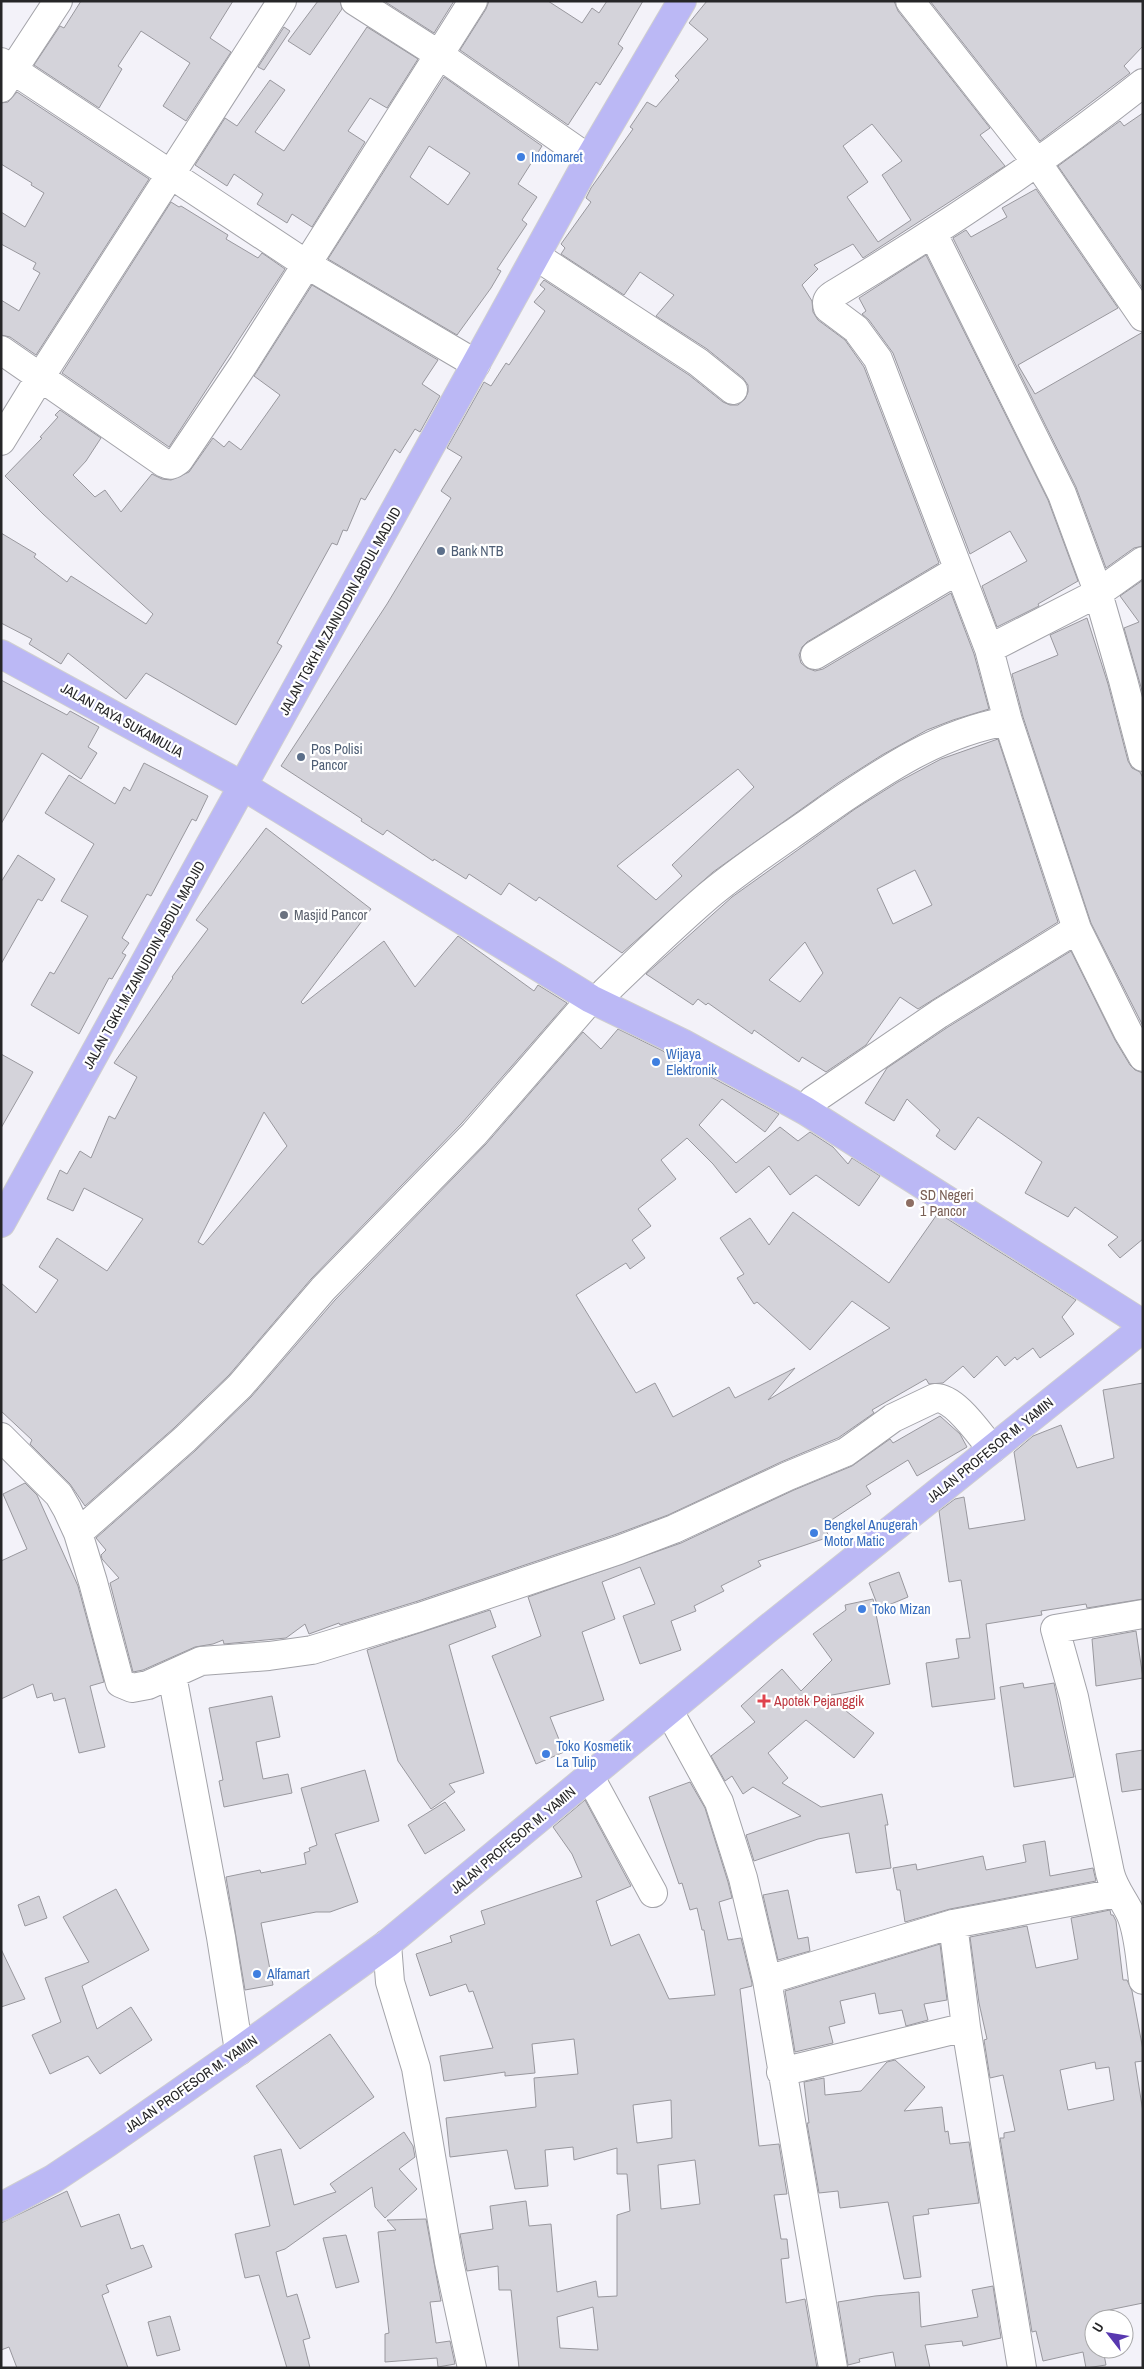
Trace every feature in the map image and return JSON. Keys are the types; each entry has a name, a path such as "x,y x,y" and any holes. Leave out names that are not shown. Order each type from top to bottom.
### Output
{"main road":[{"name":"JALAN TGKH.M.ZAINUDDIN ABDUL MADJID","path":"1,1223 589,159 682,1"},
{"name":"JALAN RAYA SUKAMULIA","path":"1,654 243,786 320,814 598,995 685,1037"},
{"path":"685,1037 813,1100 1143,1303"},
{"path":"685,1037 806,1111 1143,1326"},
{"name":"JALAN PROFESOR M. YAMIN","path":"1,2208 53,2179 239,2051 387,1944 669,1711 1143,1326"}],"street":[{"path":"58,1 5,74 170,173 306,264 476,364"},
{"path":"1,441 40,376 282,1"},
{"path":"355,1 438,54 589,159"},
{"path":"1,350 164,463 169,466 174,464 179,460 243,365 473,1"},
{"path":"910,1 1038,164 1143,317"},
{"path":"1143,83 1038,164 933,234 836,293 829,298 827,306 856,329 878,359 989,648 1008,721 1077,929 1135,1027 1143,1057"},
{"path":"933,234 1062,494 1098,593 1143,757"},
{"path":"536,256 698,362 733,390"},
{"path":"989,648 1098,593 1143,561"},
{"path":"815,655 958,570"},
{"path":"78,1533 178,1445 240,1386 323,1289 474,1134 598,995 709,896 763,854 882,772 931,746 961,734 1008,721"},
{"path":"813,1100 939,1014 1077,929"},
{"path":"1,1437 59,1495 78,1533 120,1683 132,1688 148,1685 201,1661 268,1656 312,1650 362,1636 618,1550 674,1529 781,1479 846,1452 893,1418 934,1398 941,1398 954,1406 992,1449"},
{"path":"1143,1614 1055,1629 1069,1679 1110,1873 1117,1892 1131,1915 1143,1980"},
{"path":"172,1675 221,1936 239,2051"},
{"path":"669,1711 719,1802 743,1878 767,1980 781,2072 804,2191 833,2368"},
{"path":"590,1777 654,1893"},
{"path":"767,1980 953,1924 1117,1892"},
{"path":"953,1924 966,2027 1022,2368"},
{"path":"387,1944 390,1982 416,2068 449,2262 472,2368"},
{"path":"781,2072 966,2027"}],"building":[{"path":"81,1 233,1 210,38 231,52 186,121 163,106 190,63 141,31 118,66 122,69 99,108 34,65 60,26 64,28"},
{"path":"318,1 340,1 342,9 310,55 288,41"},
{"path":"384,1 454,1 434,33"},
{"path":"489,1 548,1 582,23 592,8 599,13 607,1 643,1 618,44 623,48 600,85 596,82 568,125 460,50"},
{"path":"707,1 894,1 898,11 990,128 980,135 1005,166 863,258 853,244 814,265 818,269 802,285 812,301 813,312 818,320 845,340 864,367 939,563 807,642 802,647 799,655 801,663 807,668 815,671 823,669 951,593 974,654 989,709 927,730 882,755 838,783 713,872 622,953 539,897 536,901 509,883 501,895 469,874 466,879 434,859 433,861 387,830 383,835 281,766 387,604 451,498 441,491 462,457 447,448 484,382 491,386 506,363 509,365 545,311 534,302 545,289 540,285 544,280 689,375 723,402 730,405 738,405 745,399 748,385 743,378 707,349 656,316 674,295 640,272 624,295 561,254 565,248 561,244 591,202 586,198 591,188 633,129 630,127 647,102 656,107 679,80 675,76 708,39 689,23","holes":["872,124 902,161 882,175 911,220 878,242 847,197 868,182 843,146","738,769 754,787 672,865 682,876 656,900 617,866"]},
{"path":"930,1 1143,1 1143,46 1124,66 1130,73 1040,141"},
{"path":"284,27 290,31 264,70 258,67"},
{"path":"367,27 418,59 387,108 370,98 348,131 365,142 312,227 292,214 287,223 257,204 263,194 234,174 227,186 195,165 225,118 237,126 270,80 285,90 255,132 284,151"},
{"path":"444,77 542,146 518,184 537,197 522,220 527,224 497,269 501,271 491,288 457,335 328,259","holes":["429,146 470,173 448,205 410,177"]},
{"path":"17,92 149,179 36,355 10,337 1,335 1,300 19,311 40,273 33,269 36,263 1,244 1,212 25,227 44,193 31,185 32,183 1,164 1,103 8,102"},
{"path":"1143,113 1143,289 1058,166 1120,121 1124,126"},
{"path":"1036,189 1118,308 1018,365 1035,394 1143,332 1143,546 1134,548 1106,568 1076,487 953,238 966,230 971,237 1007,217 1002,208"},
{"path":"171,202 179,207 181,206 228,235 226,239 258,258 262,253 285,269 169,447 62,373"},
{"path":"926,255 1048,500 1078,581 1038,604 1039,606 997,627 982,586 1027,561 1010,531 970,554 893,353 869,320 862,314 866,311 859,298"},
{"path":"312,285 438,360 422,384 440,396 420,432 415,429 400,453 395,449 365,500 361,498 347,531 343,530 337,545 332,543 277,643 282,646 236,725 146,673 126,699 68,653 61,664 29,644 32,639 1,623 1,533 36,554 34,557 67,582 71,576 146,624 153,614 43,514 5,476 42,438 40,437 58,417 55,415 60,410 101,438 86,461 73,475 95,497 105,490 121,512 152,474 162,479 171,480 189,472 213,438 224,447 229,441 241,450 280,395 254,376"},
{"path":"1143,580 1143,694 1124,628 1139,622 1120,596"},
{"path":"1087,618 1108,684 1128,761 1132,768 1140,772 1143,778 1143,1026 1091,923 1023,717 1012,674 1058,655 1050,635"},
{"path":"1,680 67,715 70,711 99,727 88,747 97,753 81,779 42,753 1,824"},
{"path":"998,739 1058,922 918,1009 900,997 866,1045 826,1072 802,1057 799,1062 754,1030 752,1034 708,1003 706,1005 698,999 693,1005 646,974 732,897 855,809 898,782 941,759","holes":["915,870 932,905 893,924 877,889","805,942 823,973 800,1002 769,980"]},
{"path":"144,763 208,796 196,821 192,819 151,896 147,894 122,938 129,943 122,953 126,955 112,979 109,978 79,1034 31,1005 50,972 54,974 88,916 61,901 94,844 45,813 69,775 115,804 124,787 130,791"},
{"path":"266,828 371,909 301,1002 303,1004 384,941 415,987 458,936 534,991 538,985 567,1003 462,1123 311,1279 229,1375 174,1428 85,1506 70,1484 30,1444 32,1440 1,1411 1,1283 36,1313 58,1280 39,1267 57,1238 107,1271 143,1219 84,1188 73,1211 47,1199 60,1170 67,1174 80,1151 91,1158 109,1116 115,1119 137,1077 114,1063 172,977 208,929 196,920","holes":["264,1112 287,1146 203,1245 198,1242"]},
{"path":"18,855 55,879 42,901 38,899 1,964 1,882"},
{"path":"1071,951 1115,1040 1130,1065 1135,1070 1143,1073 1143,1239 1120,1258 1108,1245 1118,1237 1075,1207 1068,1217 1025,1193 1042,1162 978,1117 955,1150 936,1136 940,1130 907,1099 894,1121 865,1103 887,1068 948,1027"},
{"path":"618,1029 663,1051 685,1071 689,1065 779,1114 765,1132 722,1099 699,1125 736,1163 780,1127 798,1141 810,1132 833,1147 848,1164 852,1158 880,1176 859,1206 816,1175 790,1195 769,1166 736,1193 713,1164 687,1138 661,1160 676,1179 638,1209 651,1226 632,1240 645,1258 630,1269 626,1263 576,1295 636,1393 655,1383 673,1417 729,1387 735,1398 795,1368 768,1400 890,1328 852,1301 810,1350 757,1302 754,1304 737,1278 744,1274 720,1238 750,1218 769,1245 793,1212 889,1283 938,1213 1076,1300 1062,1317 1074,1334 1040,1358 1033,1348 1017,1360 1015,1357 1005,1366 997,1356 974,1378 963,1366 943,1383 929,1384 926,1379 872,1410 874,1413 838,1438 781,1462 668,1515 614,1535 415,1602 340,1625 339,1623 309,1634 305,1624 286,1638 224,1644 223,1640 195,1647 143,1670 133,1672 110,1583 119,1578 102,1559 101,1555 106,1550 96,1538 195,1451 251,1397 335,1300 486,1144 583,1032 601,1049"},
{"path":"1,1054 33,1072 1,1128"},
{"path":"1143,1383 1143,1599 1087,1608 1086,1604 1041,1611 1042,1615 986,1624 995,1699 932,1707 926,1663 959,1658 956,1639 970,1638 961,1580 949,1582 939,1511 955,1499 964,1497 969,1529 1025,1520 1014,1452 1033,1436 1061,1425 1077,1468 1114,1458 1103,1390"},
{"path":"940,1416 960,1434 967,1447 917,1476 908,1460 866,1486 871,1494 830,1521 831,1527 826,1530 829,1537 758,1561 761,1566 721,1586 724,1591 694,1606 696,1611 671,1621 681,1650 640,1664 623,1616 655,1604 640,1567 602,1582 615,1619 582,1632 604,1700 550,1717 564,1752 536,1764 492,1656 541,1636 528,1597 681,1543 794,1490 852,1466 890,1439 893,1443"},
{"path":"25,1483 37,1495 78,1586 104,1682 90,1686 105,1747 79,1753 65,1698 54,1701 52,1693 37,1698 33,1684 1,1699 1,1561 27,1549 3,1494"},
{"path":"899,1572 908,1597 879,1609 869,1583"},
{"path":"873,1599 890,1684 827,1696 874,1733 854,1758 806,1720 768,1753 788,1778 782,1783 821,1807 882,1794 888,1825 885,1825 891,1868 856,1873 849,1833 818,1839 754,1861 746,1835 801,1816 753,1787 743,1794 732,1776 725,1781 711,1756 755,1722 741,1706 782,1669 801,1691 832,1660 813,1634 846,1610 845,1605"},
{"path":"490,1610 496,1627 449,1645 484,1773 449,1784 455,1792 431,1809 398,1761 367,1650"},
{"path":"1136,1631 1143,1678 1096,1686 1092,1639"},
{"path":"1023,1683 1024,1688 1054,1683 1074,1777 1014,1787 1000,1687"},
{"path":"272,1696 280,1737 256,1742 263,1779 288,1774 292,1793 224,1807 219,1781 223,1780 209,1708"},
{"path":"1143,1750 1143,1789 1122,1792 1116,1754"},
{"path":"365,1770 379,1821 335,1834 358,1902 330,1912 316,1912 261,1923 273,1985 245,1990 226,1877 260,1870 261,1873 306,1864 304,1853 310,1851 309,1848 317,1845 301,1788"},
{"path":"690,1782 705,1808 728,1882 732,1898 719,1902 728,1940 741,1938 752,1983 752,1986 740,1989 759,2146 779,2144 787,2194 774,2195 781,2239 787,2239 789,2258 781,2259 786,2303 805,2299 817,2368 519,2368 511,2290 499,2290 498,2266 467,2271 460,2234 493,2229 490,2206 526,2201 529,2226 551,2224 557,2292 596,2281 598,2297 617,2296 617,2215 630,2211 627,2174 617,2174 617,2148 574,2160 573,2147 545,2150 548,2186 515,2189 507,2150 450,2157 446,2118 536,2107 534,2078 578,2074 574,2039 532,2044 535,2073 505,2076 505,2072 444,2081 440,2056 493,2048 473,1991 469,1992 466,1984 430,1996 416,1954 452,1942 450,1936 485,1924 481,1911 582,1877 572,1854 553,1827 585,1800 631,1886 596,1901 611,1946 639,1934 669,1999 715,1995 704,1930 702,1930 697,1908 690,1910 682,1883 679,1884 649,1797","holes":["671,2100 672,2138 637,2143 633,2105","695,2160 700,2204 661,2209 658,2165","593,2307 598,2350 560,2348 557,2317"]},
{"path":"445,1802 465,1830 425,1854 408,1825"},
{"path":"1045,1841 1050,1876 1093,1868 1096,1881 950,1909 905,1922 900,1890 897,1890 893,1868 916,1864 917,1870 983,1856 986,1870 1026,1862 1023,1845"},
{"path":"116,1889 149,1950 82,1986 97,2029 131,2007 152,2040 100,2074 88,2056 50,2074 32,2035 61,2022 45,1978 89,1962 63,1917"},
{"path":"788,1890 798,1939 808,1937 810,1951 778,1960 763,1895"},
{"path":"39,1896 47,1918 25,1926 18,1905"},
{"path":"1110,1910 1111,1915 1113,1915 1116,1921 1123,1980 1127,1980 1132,1991 1143,2050 1143,2061 1135,2062 1143,2112 1143,2303 1114,2309 1084,2309 1084,2357 1083,2352 1043,2361 1036,2331 1032,2332 1000,2138 1004,2138 1004,2133 1015,2131 1003,2075 990,2078 984,2040 987,2039 979,2003 970,1937 1027,1926 1036,1968 1078,1959 1071,1918","holes":["1095,2062 1096,2069 1109,2067 1114,2100 1068,2110 1060,2070"]},
{"path":"940,1944 947,2000 924,2004 928,2020 906,2026 902,2010 879,2014 875,1993 840,2001 845,2023 829,2027 833,2043 795,2052 785,1991"},
{"path":"1,1949 25,1999 1,2007"},
{"path":"330,2034 374,2097 300,2149 256,2086"},
{"path":"895,2060 925,2087 904,2111 942,2107 945,2132 948,2131 950,2144 969,2142 979,2203 928,2209 929,2214 913,2216 921,2277 904,2279 888,2202 840,2208 838,2191 819,2193 807,2123 809,2123 804,2082 824,2078 825,2095 861,2091 887,2062"},
{"path":"404,2132 413,2146 415,2157 399,2169 417,2189 385,2218 375,2207 372,2187 285,2249 276,2252 287,2297 297,2294 310,2338 303,2340 310,2368 287,2368 259,2275 245,2278 235,2234 270,2226 254,2156 281,2149 294,2205 336,2192 330,2184"},
{"path":"67,2191 81,2227 119,2214 131,2249 143,2245 152,2267 106,2285 109,2292 102,2295 128,2368 17,2368 9,2347 1,2350 1,2223"},
{"path":"426,2219 441,2301 430,2302 436,2343 450,2341 455,2364 438,2367 437,2358 385,2362 385,2334 389,2333 378,2232 396,2230 387,2220"},
{"path":"346,2235 359,2282 336,2288 323,2238"},
{"path":"993,2286 1001,2338 963,2346 962,2341 925,2345 930,2368 896,2368 893,2352 859,2359 860,2362 848,2365 838,2302 919,2292 921,2327 978,2317 972,2290"},
{"path":"170,2316 180,2350 157,2356 148,2322"},
{"path":"1084,2359 1105,2359 1106,2365 1086,2368"}],"place":[{"name":"Indomaret","path":"521,157"},
{"name":"Bank NTB","path":"441,551"},
{"name":"Pos Polisi Pancor","path":"301,757"},
{"name":"Masjid Pancor","path":"284,915"},
{"name":"Wijaya Elektronik","path":"656,1062"},
{"name":"SD Negeri 1 Pancor","path":"910,1203"},
{"name":"Bengkel Anugerah Motor Matic","path":"814,1533"},
{"name":"Toko Mizan","path":"862,1609"},
{"name":"Apotek Pejanggik","path":"764,1701"},
{"name":"Toko Kosmetik La Tulip","path":"546,1754"},
{"name":"Alfamart","path":"257,1974"}]}
